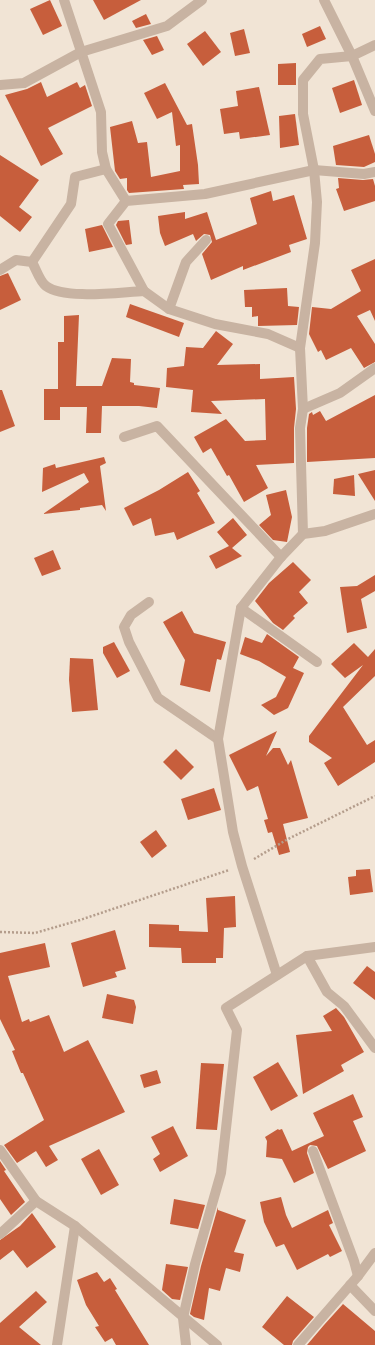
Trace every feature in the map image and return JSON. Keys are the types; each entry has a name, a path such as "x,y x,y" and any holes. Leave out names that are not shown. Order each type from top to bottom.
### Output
{"street":[{"path":"64,0 101,112 102,152 106,169 126,201"},
{"path":"0,86 24,83 80,52 167,26 202,0"},
{"path":"324,0 352,56 375,111"},
{"path":"303,534 300,428 303,410 300,348 314,243 316,202 314,170 303,114 303,80 320,59 352,56 375,44"},
{"path":"32,262 71,204 75,177 106,169"},
{"path":"300,348 268,334 215,324 169,308 144,291 108,224 126,201 206,194 314,170 364,174 375,172"},
{"path":"169,308 186,262 206,240"},
{"path":"0,270 16,260 32,262"},
{"path":"32,262 44,285 56,292 76,294 144,291"},
{"path":"303,410 340,393 375,368"},
{"path":"124,437 157,426 281,557"},
{"path":"277,975 242,866 233,832 218,740 241,608 281,557 303,534 325,531 375,514"},
{"path":"149,602 131,615 124,627 129,642 158,698 218,740"},
{"path":"241,608 317,662"},
{"path":"186,1345 183,1318 195,1264 222,1173 236,1030 226,1008 307,956 375,947"},
{"path":"307,956 328,992 344,1006 375,1048"},
{"path":"0,1150 36,1201 75,1226 217,1345"},
{"path":"313,1151 354,1261 358,1276"},
{"path":"0,1234 36,1201"},
{"path":"57,1345 75,1226"},
{"path":"298,1345 358,1276 375,1253"},
{"path":"350,1285 375,1311"}],"path":[{"path":"0,932 35,933 88,918 242,866 288,839 375,796"}],"building":[{"path":"50,0 62,26 43,35 30,9"},
{"path":"93,0 141,0 104,20"},
{"path":"146,14 151,24 136,28 132,21"},
{"path":"320,26 326,39 307,47 302,34"},
{"path":"244,29 250,53 235,56 230,33"},
{"path":"205,31 221,52 203,66 187,44"},
{"path":"157,36 164,50 152,55 143,40"},
{"path":"296,63 296,85 278,85 278,64"},
{"path":"354,80 362,105 340,113 332,88"},
{"path":"41,82 47,97 77,82 80,88 85,85 92,106 48,128 63,154 41,166 5,95 27,89"},
{"path":"165,83 187,125 192,124 198,165 199,184 183,185 184,189 129,193 127,190 127,178 120,179 115,171 110,127 132,121 138,143 147,142 151,177 180,171 180,145 176,146 172,112 157,119 144,93"},
{"path":"259,87 270,135 240,139 239,132 224,134 220,109 238,106 236,91"},
{"path":"295,114 299,145 280,148 279,116"},
{"path":"369,135 375,154 375,162 364,167 336,165 333,146"},
{"path":"0,155 39,180 19,207 32,217 20,232 0,216"},
{"path":"338,178 363,180 373,179 375,186 375,201 344,211 336,189 339,188"},
{"path":"271,191 273,201 294,195 307,239 289,245 291,252 243,270 243,266 211,280 202,254 212,242 210,235 204,234 196,241 193,234 165,246 160,233 158,216 185,212 185,219 207,212 216,240 257,224 250,198"},
{"path":"129,220 132,244 126,245 116,225 118,221"},
{"path":"102,225 113,247 89,252 85,229"},
{"path":"375,259 375,321 370,310 357,316 375,344 375,362 364,368 351,348 326,360 321,350 318,352 309,334 312,307 331,309 361,291 351,270"},
{"path":"8,273 21,300 0,310 0,276"},
{"path":"287,288 288,306 299,307 297,325 258,326 258,316 252,317 252,307 245,307 244,290"},
{"path":"130,304 184,323 179,337 126,317"},
{"path":"79,315 76,386 102,386 112,358 131,359 130,382 134,383 134,385 160,388 157,408 139,406 102,406 101,433 86,433 87,407 60,407 60,420 44,420 44,389 58,389 58,342 64,342 64,316"},
{"path":"216,331 233,344 217,365 260,364 260,379 294,377 296,409 294,428 294,463 256,465 268,488 244,502 229,475 227,476 211,448 203,453 194,437 226,419 245,441 266,440 265,399 211,401 222,414 191,412 193,390 166,387 167,368 184,366 186,347 203,348"},
{"path":"0,390 2,390 15,426 0,432"},
{"path":"375,395 375,458 307,462 307,428 309,414 312,412 313,415 320,411 326,421"},
{"path":"104,457 106,463 100,466 106,511 102,505 80,508 80,510 43,514 89,482 84,473 42,492 43,468 55,464 56,468"},
{"path":"375,470 375,501 358,474"},
{"path":"188,472 200,491 197,493 215,523 177,540 174,532 155,536 151,518 133,526 124,508 159,490"},
{"path":"354,475 355,496 333,494 334,479"},
{"path":"286,490 292,517 287,542 273,540 259,525 271,515 266,495"},
{"path":"233,518 247,535 232,548 242,556 216,569 209,556 229,546 217,532"},
{"path":"53,550 61,569 42,576 34,558"},
{"path":"293,562 311,580 299,592 308,603 293,616 295,618 283,630 273,623 255,601 269,583"},
{"path":"375,575 375,591 361,599 367,628 347,633 340,587 357,586"},
{"path":"182,611 194,633 226,642 221,660 217,659 210,692 180,685 185,660 163,622"},
{"path":"267,634 299,657 293,668 304,673 288,708 274,715 261,705 276,697 286,677 259,661 240,654 245,637 262,643"},
{"path":"114,642 130,671 117,678 103,653 103,647"},
{"path":"354,643 368,657 375,649 375,676 343,707 367,745 375,740 375,762 338,786 324,763 332,758 309,742 309,736 363,665 345,678 331,664"},
{"path":"70,658 93,659 98,710 72,712 69,680"},
{"path":"277,731 266,756 273,748 280,748 288,765 291,760 308,818 283,824 290,852 279,855 272,832 268,833 264,820 268,819 258,786 247,791 229,755"},
{"path":"176,749 194,767 181,780 163,762"},
{"path":"214,788 221,810 188,820 181,799"},
{"path":"156,830 167,846 152,858 140,842"},
{"path":"370,869 373,892 350,895 348,877 356,876 356,870"},
{"path":"235,896 236,927 224,928 223,958 216,958 216,963 182,963 181,948 149,947 149,924 179,925 179,931 208,932 206,898"},
{"path":"115,930 126,969 115,972 117,977 83,987 71,943"},
{"path":"45,943 50,967 8,976 22,1022 29,1019 30,1022 49,1015 64,1052 88,1040 125,1112 49,1146 58,1160 46,1167 36,1151 17,1163 4,1145 44,1120 23,1073 21,1073 12,1051 15,1050 0,1019 0,953"},
{"path":"367,966 375,972 375,1000 353,983"},
{"path":"107,994 134,1000 136,1007 133,1024 102,1018"},
{"path":"336,1008 344,1017 364,1052 341,1065 344,1071 303,1094 296,1035 332,1031 323,1016"},
{"path":"278,1062 298,1096 271,1111 253,1077"},
{"path":"201,1063 224,1064 217,1130 196,1129"},
{"path":"157,1070 161,1083 144,1088 140,1075"},
{"path":"353,1094 363,1117 353,1121 366,1151 328,1169 317,1146 310,1145 307,1153 314,1173 294,1183 282,1159 266,1157 267,1141 265,1137 278,1129 282,1129 292,1151 324,1136 313,1113"},
{"path":"173,1126 188,1156 160,1172 153,1159 160,1154 151,1137"},
{"path":"99,1149 119,1185 101,1195 81,1159"},
{"path":"0,1161 6,1170 4,1171 25,1202 11,1215 0,1199"},
{"path":"281,1197 286,1215 292,1228 328,1210 333,1223 329,1225 342,1251 330,1257 328,1254 297,1270 284,1244 276,1247 264,1222 260,1202"},
{"path":"174,1199 205,1205 198,1229 170,1224"},
{"path":"218,1207 218,1210 246,1220 234,1252 244,1254 240,1272 226,1268 220,1291 209,1288 204,1320 190,1314 201,1266"},
{"path":"32,1213 56,1247 27,1268 13,1250 0,1260 0,1240 20,1226"},
{"path":"166,1264 188,1267 180,1300 172,1299 162,1290"},
{"path":"97,1272 104,1282 110,1278 117,1289 115,1290 149,1345 116,1345 112,1338 105,1342 95,1327 99,1326 86,1305 77,1280"},
{"path":"36,1291 47,1302 19,1327 41,1345 0,1345 0,1323"},
{"path":"287,1296 314,1317 293,1341 292,1345 284,1345 262,1327"},
{"path":"343,1304 375,1331 375,1345 307,1345"}]}
